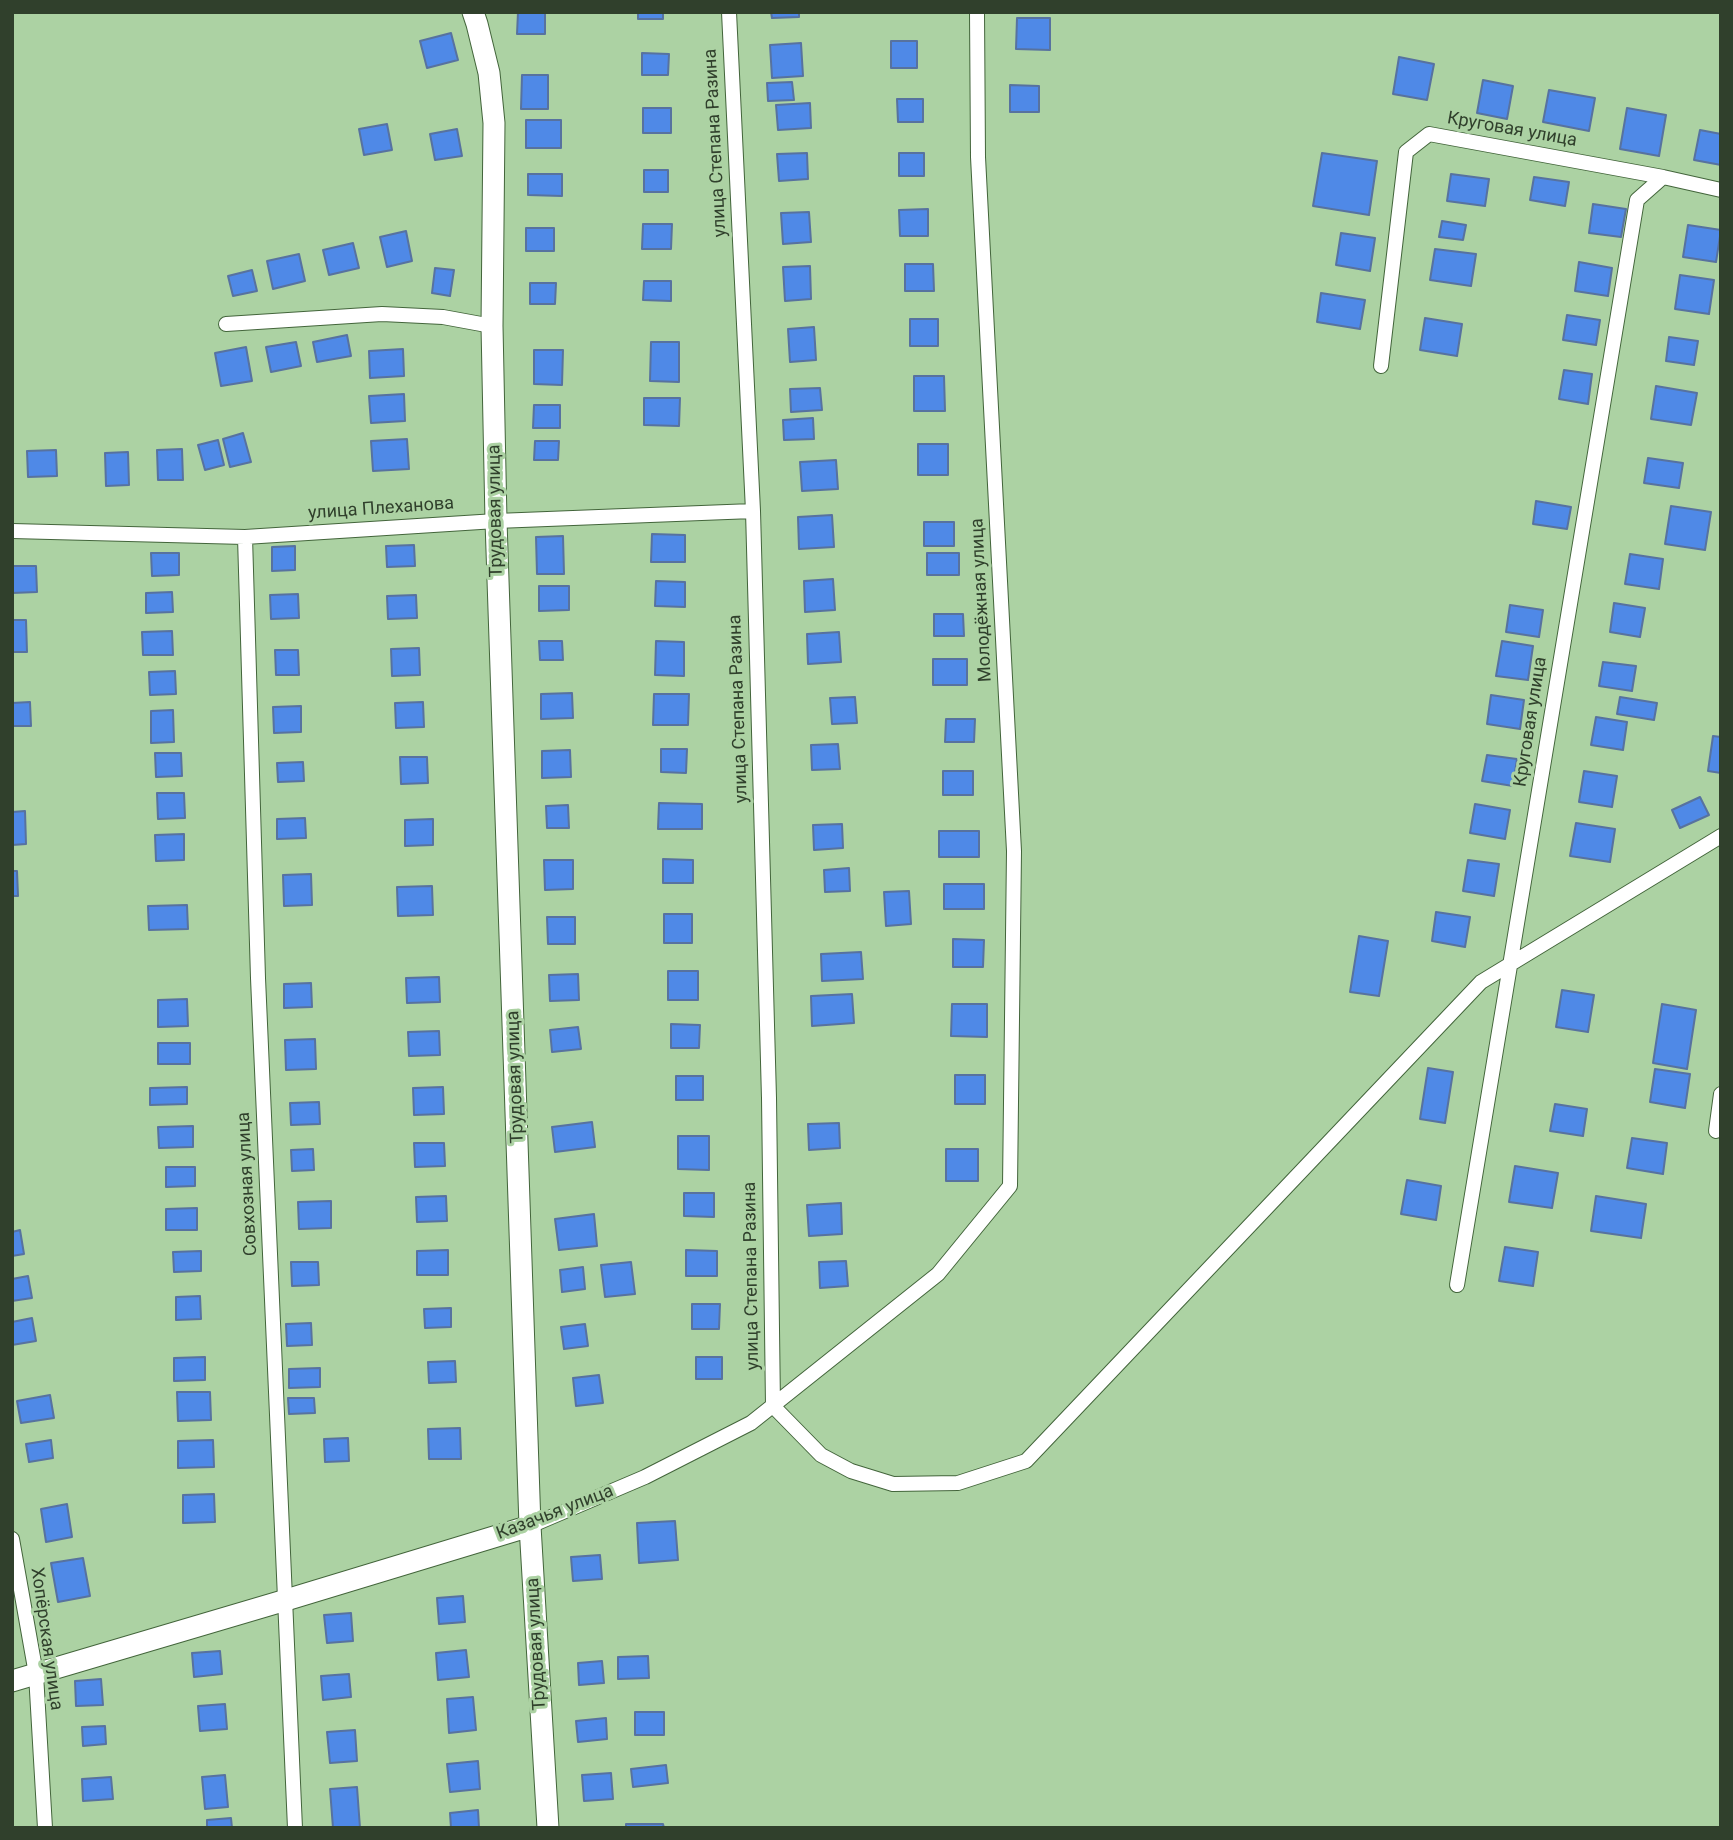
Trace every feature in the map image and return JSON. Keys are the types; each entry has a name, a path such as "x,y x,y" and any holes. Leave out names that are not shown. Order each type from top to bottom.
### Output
{"street":[{"name":"Трудовая улица","path":"473,12 489,73 494,123 492,326 495,521 530,1526 548,1828"},
{"name":"улица Степана Разина","path":"729,12 753,511 769,1098 773,1406"},
{"name":"Молодёжная улица","path":"977,12 978,157 1014,851 1010,1186"},
{"name":"Круговая улица","path":"1381,366 1406,152 1429,134 1721,190"},
{"name":"Круговая улица","path":"1457,1285 1637,200 1663,177"},
{"path":"226,324 382,314 443,317 492,326"},
{"name":"улица Плеханова","path":"12,531 245,537 495,521 753,511"},
{"name":"Совхозная улица","path":"245,537 258,978 295,1828"},
{"path":"773,1406 821,1455 851,1471 893,1484 958,1483 1026,1461 1481,982 1721,836"},
{"path":"1716,1131 1721,1094"},
{"name":"Казачья улица","path":"12,1681 530,1526 645,1478 751,1423 938,1274 1010,1186"},
{"name":"Хопёрская улица","path":"12,1539 36,1674 45,1828"}],"building":[{"path":"518,12 545,12 545,34 517,34"},
{"path":"638,12 663,12 663,19 638,19"},
{"path":"771,12 799,12 799,17 772,18"},
{"path":"1017,18 1050,18 1050,50 1016,49"},
{"path":"451,33 458,60 427,68 420,41"},
{"path":"891,41 917,41 917,68 891,68"},
{"path":"801,43 803,76 772,78 770,45"},
{"path":"642,53 669,54 668,75 642,75"},
{"path":"1399,57 1434,64 1427,100 1393,94"},
{"path":"522,75 548,75 548,109 521,109"},
{"path":"1483,80 1513,86 1507,119 1477,113"},
{"path":"792,82 794,100 768,101 767,83"},
{"path":"1010,85 1039,86 1039,112 1010,112"},
{"path":"1549,90 1595,98 1589,131 1543,122"},
{"path":"897,99 923,99 923,122 898,122"},
{"path":"810,103 811,128 778,130 776,105"},
{"path":"643,108 671,108 671,133 643,133"},
{"path":"1627,108 1666,115 1659,156 1620,149"},
{"path":"526,120 561,120 561,148 526,148"},
{"path":"387,124 392,150 364,155 359,129"},
{"path":"457,129 462,156 435,160 430,134"},
{"path":"1700,130 1721,134 1721,165 1694,160"},
{"path":"807,153 808,179 779,181 777,154"},
{"path":"899,153 924,153 924,176 899,176"},
{"path":"1322,153 1377,161 1369,215 1313,206"},
{"path":"644,170 668,170 668,192 644,192"},
{"path":"528,174 562,174 562,196 528,195"},
{"path":"1451,174 1489,179 1485,206 1447,201"},
{"path":"1534,177 1569,182 1565,206 1530,200"},
{"path":"1593,204 1626,209 1621,237 1589,233"},
{"path":"928,209 928,236 900,236 899,210"},
{"path":"809,212 811,242 783,244 781,213"},
{"path":"1442,221 1466,225 1463,240 1439,237"},
{"path":"643,224 672,224 671,249 642,249"},
{"path":"1688,225 1721,230 1716,262 1683,257"},
{"path":"526,228 554,228 554,251 526,251"},
{"path":"406,231 412,261 387,267 380,237"},
{"path":"1341,233 1375,238 1370,271 1336,265"},
{"path":"353,243 359,268 329,275 323,250"},
{"path":"1435,249 1476,254 1471,286 1430,280"},
{"path":"299,254 305,281 273,289 267,261"},
{"path":"1579,262 1612,268 1608,296 1575,291"},
{"path":"905,264 933,264 934,291 905,291"},
{"path":"810,266 811,299 785,301 783,267"},
{"path":"435,268 454,270 450,296 432,293"},
{"path":"252,270 257,291 233,296 228,276"},
{"path":"1680,275 1714,280 1709,314 1675,309"},
{"path":"644,281 671,281 671,301 643,300"},
{"path":"530,283 556,283 555,304 530,304"},
{"path":"1321,293 1365,300 1360,329 1317,322"},
{"path":"1567,315 1600,320 1596,345 1563,340"},
{"path":"1425,318 1462,324 1457,356 1420,350"},
{"path":"910,319 938,319 938,346 910,346"},
{"path":"814,327 816,360 790,362 788,329"},
{"path":"347,335 351,356 317,362 313,342"},
{"path":"1669,337 1698,341 1694,365 1666,361"},
{"path":"296,342 301,366 271,372 266,347"},
{"path":"651,342 679,342 679,382 650,381"},
{"path":"246,347 252,381 221,386 215,353"},
{"path":"403,349 404,376 370,378 369,351"},
{"path":"534,350 563,350 562,385 534,384"},
{"path":"1564,370 1592,374 1588,404 1559,399"},
{"path":"914,376 944,376 945,411 914,411"},
{"path":"1656,386 1697,393 1691,425 1651,419"},
{"path":"820,388 822,410 791,412 790,389"},
{"path":"404,394 405,421 371,423 369,396"},
{"path":"644,398 680,398 679,426 644,425"},
{"path":"534,405 560,405 560,428 533,428"},
{"path":"813,418 814,439 784,440 783,420"},
{"path":"243,433 251,462 230,467 223,439"},
{"path":"407,439 409,469 373,471 371,441"},
{"path":"218,440 224,465 205,470 198,445"},
{"path":"535,441 559,441 558,460 534,460"},
{"path":"918,444 948,444 948,475 918,475"},
{"path":"182,449 183,480 158,480 157,450"},
{"path":"56,450 57,476 28,477 27,451"},
{"path":"128,452 129,485 106,486 105,453"},
{"path":"1648,458 1683,463 1679,488 1644,483"},
{"path":"836,460 838,489 802,491 800,462"},
{"path":"1536,501 1571,507 1567,529 1533,524"},
{"path":"1671,506 1711,512 1705,550 1665,544"},
{"path":"832,515 834,547 799,549 798,517"},
{"path":"924,522 954,522 954,546 924,546"},
{"path":"652,534 685,535 685,562 651,562"},
{"path":"563,536 564,574 537,574 536,537"},
{"path":"414,545 415,566 387,567 386,546"},
{"path":"295,546 295,570 272,571 272,547"},
{"path":"151,553 179,553 179,575 152,576"},
{"path":"927,553 959,553 959,575 927,575"},
{"path":"1630,554 1663,559 1659,589 1625,584"},
{"path":"12,566 36,566 37,592 12,593"},
{"path":"833,579 835,610 805,612 804,581"},
{"path":"656,581 685,582 685,607 655,606"},
{"path":"539,586 569,586 569,610 539,611"},
{"path":"172,592 173,612 146,613 146,593"},
{"path":"298,594 299,618 271,619 270,595"},
{"path":"416,595 417,618 388,619 387,596"},
{"path":"1614,603 1645,608 1640,637 1610,632"},
{"path":"1510,605 1543,610 1539,637 1506,632"},
{"path":"934,614 963,614 964,636 934,636"},
{"path":"12,620 26,620 27,652 12,652"},
{"path":"172,631 173,655 143,655 142,632"},
{"path":"839,632 841,662 808,664 807,634"},
{"path":"539,641 562,641 563,660 540,660"},
{"path":"656,641 684,642 684,676 655,675"},
{"path":"1502,641 1533,646 1528,680 1496,676"},
{"path":"419,648 420,675 392,676 391,649"},
{"path":"275,650 298,650 299,675 276,675"},
{"path":"933,659 967,659 967,685 933,685"},
{"path":"1603,662 1636,666 1632,691 1599,686"},
{"path":"175,671 176,694 150,695 149,672"},
{"path":"572,693 573,718 541,719 541,694"},
{"path":"654,694 689,694 688,725 653,725"},
{"path":"1491,695 1524,700 1520,729 1487,724"},
{"path":"855,697 857,723 832,724 830,698"},
{"path":"1620,697 1657,703 1654,720 1617,714"},
{"path":"30,702 31,726 12,726 12,703"},
{"path":"423,702 424,727 396,728 395,703"},
{"path":"301,706 301,732 274,733 273,707"},
{"path":"173,710 174,742 151,743 151,711"},
{"path":"1596,717 1627,722 1623,750 1591,745"},
{"path":"946,719 975,719 974,742 945,742"},
{"path":"1713,736 1721,737 1721,773 1708,771"},
{"path":"838,744 840,769 812,770 811,745"},
{"path":"661,749 687,749 686,773 661,772"},
{"path":"570,750 571,777 542,778 542,751"},
{"path":"155,753 181,753 182,776 156,777"},
{"path":"1487,755 1517,759 1513,786 1482,781"},
{"path":"400,757 427,757 428,783 401,784"},
{"path":"303,762 304,781 278,782 277,763"},
{"path":"943,771 973,771 973,795 943,795"},
{"path":"1584,771 1617,776 1612,807 1579,802"},
{"path":"157,793 184,793 185,818 158,819"},
{"path":"1700,797 1709,815 1680,828 1672,810"},
{"path":"659,803 702,804 702,829 658,829"},
{"path":"1475,804 1510,810 1505,839 1470,833"},
{"path":"568,805 569,828 547,828 546,806"},
{"path":"25,811 26,844 12,845 12,812"},
{"path":"305,818 306,838 277,839 277,819"},
{"path":"433,819 433,845 405,846 405,820"},
{"path":"1576,823 1615,829 1610,862 1570,856"},
{"path":"842,824 843,848 814,850 813,825"},
{"path":"939,831 979,831 979,857 939,857"},
{"path":"184,834 184,860 156,861 155,835"},
{"path":"663,859 693,860 693,883 663,883"},
{"path":"544,860 573,860 573,889 545,890"},
{"path":"1468,860 1499,864 1494,896 1463,891"},
{"path":"849,868 850,891 825,892 824,870"},
{"path":"12,871 17,871 18,896 12,896"},
{"path":"311,874 312,905 284,906 283,875"},
{"path":"944,884 984,884 984,909 944,909"},
{"path":"432,886 433,915 398,916 397,887"},
{"path":"909,891 911,924 886,926 884,892"},
{"path":"187,905 188,929 149,930 148,906"},
{"path":"1436,912 1470,917 1465,947 1432,941"},
{"path":"664,914 692,914 692,943 664,943"},
{"path":"547,917 575,917 575,944 548,944"},
{"path":"1359,936 1388,941 1379,996 1350,992"},
{"path":"953,939 984,940 983,967 953,967"},
{"path":"861,952 863,979 822,981 821,954"},
{"path":"668,971 698,971 698,1000 668,1000"},
{"path":"578,974 579,1000 550,1001 549,975"},
{"path":"439,977 440,1002 407,1003 406,978"},
{"path":"311,983 312,1007 284,1008 284,984"},
{"path":"1562,990 1594,995 1588,1032 1556,1027"},
{"path":"852,994 854,1023 812,1026 811,996"},
{"path":"187,999 188,1026 158,1027 158,1000"},
{"path":"952,1004 987,1004 987,1037 951,1036"},
{"path":"1662,1004 1696,1010 1687,1069 1653,1063"},
{"path":"671,1024 700,1025 699,1048 671,1048"},
{"path":"578,1027 581,1049 552,1052 550,1030"},
{"path":"439,1031 440,1055 409,1056 408,1032"},
{"path":"315,1039 316,1069 286,1070 285,1040"},
{"path":"158,1043 190,1043 190,1064 158,1064"},
{"path":"1428,1068 1453,1072 1445,1123 1420,1119"},
{"path":"1655,1069 1690,1074 1685,1108 1650,1102"},
{"path":"955,1075 985,1075 985,1104 955,1104"},
{"path":"676,1076 703,1076 703,1100 676,1100"},
{"path":"187,1087 187,1104 150,1105 150,1088"},
{"path":"443,1087 444,1114 414,1115 413,1088"},
{"path":"319,1102 320,1124 291,1125 290,1103"},
{"path":"1555,1104 1587,1109 1583,1136 1550,1131"},
{"path":"592,1122 595,1147 555,1152 552,1127"},
{"path":"839,1123 840,1148 809,1150 808,1124"},
{"path":"193,1126 193,1147 159,1148 158,1127"},
{"path":"678,1136 709,1136 709,1170 678,1169"},
{"path":"1632,1138 1667,1143 1663,1174 1627,1168"},
{"path":"414,1143 444,1143 445,1166 415,1167"},
{"path":"313,1149 314,1170 292,1171 291,1150"},
{"path":"946,1149 978,1149 978,1181 946,1181"},
{"path":"1515,1166 1558,1173 1552,1208 1509,1202"},
{"path":"166,1167 195,1167 195,1186 166,1187"},
{"path":"1407,1180 1441,1186 1436,1220 1401,1214"},
{"path":"684,1193 714,1193 714,1217 684,1216"},
{"path":"446,1196 447,1221 417,1222 416,1197"},
{"path":"1596,1196 1646,1204 1641,1238 1591,1231"},
{"path":"331,1201 331,1228 299,1229 298,1202"},
{"path":"841,1203 842,1234 809,1236 807,1205"},
{"path":"197,1208 197,1230 166,1230 166,1209"},
{"path":"594,1214 597,1246 559,1250 555,1219"},
{"path":"20,1230 24,1254 12,1256 12,1232"},
{"path":"1505,1247 1538,1252 1533,1286 1499,1281"},
{"path":"448,1250 448,1275 417,1275 417,1251"},
{"path":"686,1250 717,1251 717,1276 686,1276"},
{"path":"201,1251 201,1271 174,1272 173,1252"},
{"path":"846,1261 848,1286 820,1288 819,1262"},
{"path":"291,1262 318,1262 319,1285 292,1286"},
{"path":"631,1262 635,1294 605,1297 601,1265"},
{"path":"583,1267 585,1289 562,1292 560,1270"},
{"path":"28,1276 32,1298 12,1301 12,1279"},
{"path":"200,1296 201,1319 176,1320 176,1297"},
{"path":"692,1304 720,1304 719,1329 692,1329"},
{"path":"451,1308 451,1327 425,1328 424,1309"},
{"path":"32,1318 36,1341 12,1345 12,1322"},
{"path":"311,1323 312,1345 287,1346 286,1324"},
{"path":"585,1324 588,1346 564,1349 561,1327"},
{"path":"205,1357 205,1380 174,1381 174,1358"},
{"path":"696,1357 722,1357 722,1379 696,1379"},
{"path":"455,1361 456,1382 429,1383 428,1362"},
{"path":"320,1368 320,1387 289,1388 289,1369"},
{"path":"599,1375 603,1403 576,1406 573,1378"},
{"path":"177,1392 210,1392 211,1420 178,1421"},
{"path":"50,1395 54,1418 21,1423 17,1401"},
{"path":"288,1398 314,1398 315,1413 289,1414"},
{"path":"460,1428 461,1459 429,1459 428,1429"},
{"path":"348,1438 349,1461 325,1462 324,1439"},
{"path":"51,1440 53,1458 29,1462 26,1444"},
{"path":"213,1440 214,1467 178,1468 178,1441"},
{"path":"214,1494 215,1522 183,1523 183,1495"},
{"path":"67,1504 72,1537 46,1542 41,1509"},
{"path":"675,1521 678,1560 639,1563 637,1523"},
{"path":"600,1555 602,1579 573,1581 571,1557"},
{"path":"83,1558 90,1596 58,1602 51,1563"},
{"path":"463,1596 465,1622 439,1624 437,1598"},
{"path":"351,1613 353,1641 327,1643 324,1615"},
{"path":"466,1650 469,1677 438,1680 436,1653"},
{"path":"220,1651 222,1674 194,1677 192,1653"},
{"path":"648,1656 649,1678 618,1679 618,1657"},
{"path":"602,1661 604,1683 579,1685 578,1663"},
{"path":"349,1674 351,1697 323,1700 321,1676"},
{"path":"101,1679 103,1705 76,1706 75,1681"},
{"path":"473,1697 476,1730 449,1733 447,1699"},
{"path":"225,1704 227,1729 200,1731 198,1706"},
{"path":"635,1712 664,1712 664,1735 635,1735"},
{"path":"606,1718 607,1739 578,1742 576,1721"},
{"path":"105,1726 106,1744 83,1746 82,1727"},
{"path":"355,1730 357,1761 330,1763 327,1732"},
{"path":"478,1761 480,1789 450,1792 447,1764"},
{"path":"666,1765 668,1783 633,1787 631,1769"},
{"path":"611,1773 613,1799 584,1801 582,1775"},
{"path":"225,1775 228,1807 205,1809 202,1777"},
{"path":"111,1777 113,1799 83,1801 82,1779"},
{"path":"357,1787 360,1828 333,1828 330,1789"},
{"path":"478,1810 479,1828 451,1828 450,1813"},
{"path":"231,1818 232,1828 207,1828 207,1820"},
{"path":"626,1824 663,1824 664,1828 626,1828"}]}
